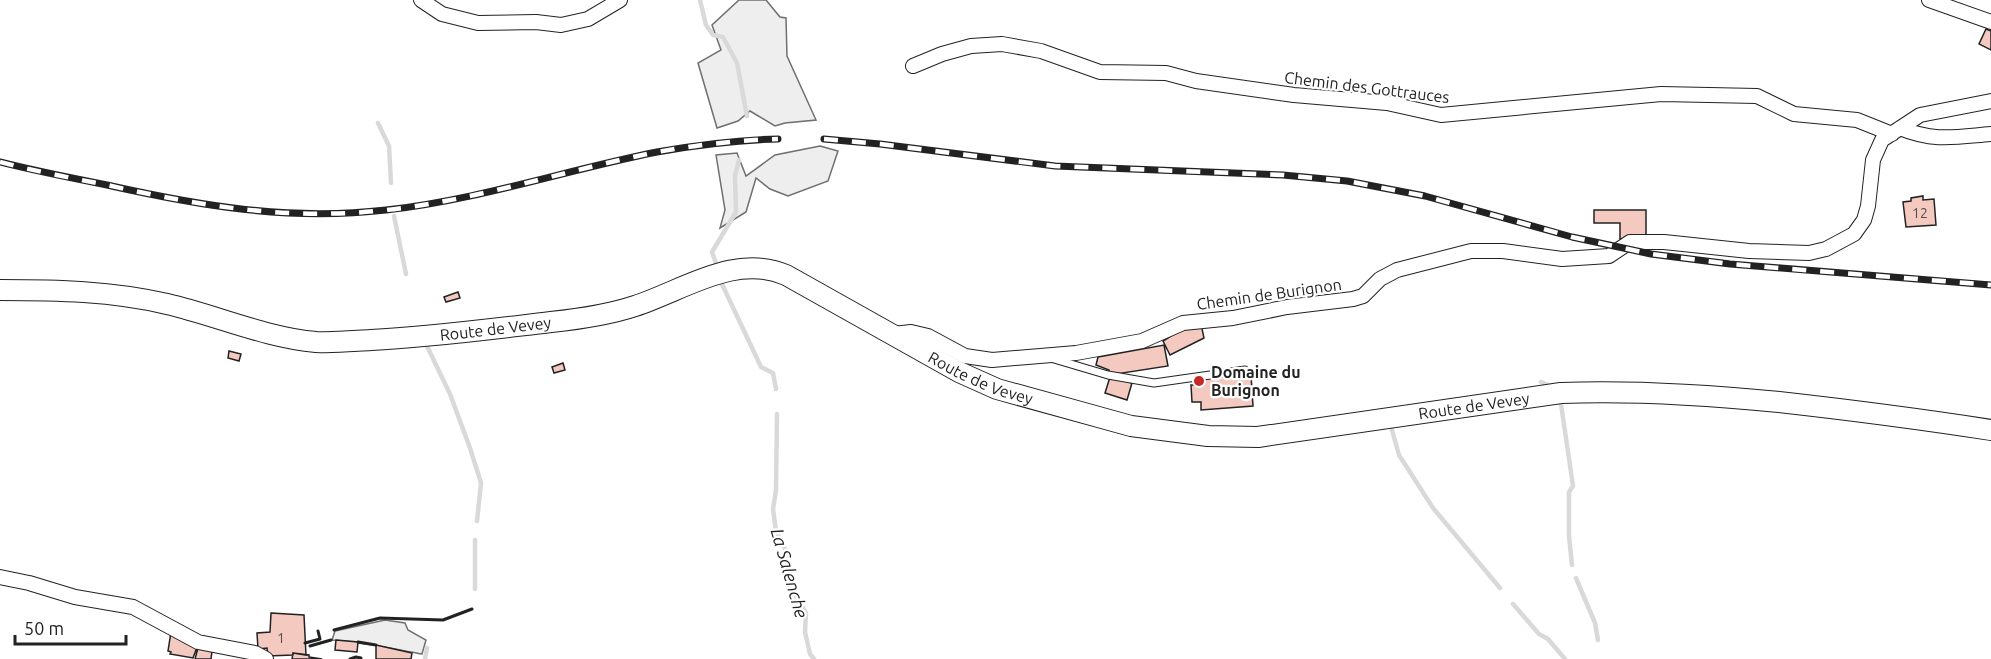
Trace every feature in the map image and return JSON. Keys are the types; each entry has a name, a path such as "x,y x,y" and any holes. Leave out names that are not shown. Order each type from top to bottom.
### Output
{"main road":[{"name":"Route de Vevey","path":"0,290 105,293 139,298 295,339 333,342 398,339 593,317 637,305 722,272 751,267 777,271 786,275 959,372 997,389 1131,426 1208,436 1257,437 1561,393 1588,392 1727,397 1905,416 1991,430"}],"street":[{"path":"421,0 442,14 478,23 536,22 561,25 588,19 620,0"},
{"path":"1929,0 1991,22"},
{"name":"Chemin des Gottrauces","path":"913,66 942,54 971,46 1002,44 1041,51 1100,72 1166,73 1196,81 1294,95 1387,103 1441,115 1661,94 1757,96 1794,114 1857,120 1937,139 1991,134"},
{"name":"Chemin de Burignon","path":"892,334 911,332 928,336 964,356 992,360 1076,352 1142,341 1183,323 1233,318 1287,307 1353,299 1363,296 1380,279 1397,270 1471,251 1503,251 1562,259 1609,256 1630,242 1664,242 1749,251 1809,253 1826,249 1854,234 1864,220 1874,160 1882,140 1920,115 1991,101"},
{"path":"0,577 75,597 133,607 198,642 255,653 266,659"}],"lane":[{"path":"1043,355 1108,375 1154,383 1245,370"}],"shaded area":[{"path":"739,0 766,0 780,17 786,18 787,56 816,120 775,126 750,111 738,121 717,128 698,63 721,50 712,25"},
{"path":"820,146 838,151 828,181 788,196 770,189 756,178 746,212 720,228 725,210 716,155 737,153 746,176 775,155"},
{"path":"385,620 405,623 408,630 426,640 422,654 332,640 335,631"}],"building":[{"path":"1986,29 1991,31 1991,50 1979,44"},
{"path":"1923,196 1923,200 1934,199 1936,225 1906,227 1903,202"},
{"path":"1594,210 1646,210 1646,239 1620,239 1620,223 1594,223"},
{"path":"458,292 460,298 446,302 444,297"},
{"path":"1201,324 1204,338 1170,355 1163,341 1182,329"},
{"path":"1164,345 1168,366 1110,375 1109,370 1096,365 1098,357"},
{"path":"229,351 241,354 239,361 228,358"},
{"path":"563,363 565,370 554,373 552,367"},
{"path":"1251,375 1253,406 1201,410 1201,402 1192,402 1191,385 1199,385 1198,379"},
{"path":"1110,377 1132,383 1127,400 1105,393"},
{"path":"271,613 304,615 306,655 293,653 293,655 268,656 267,648 258,649 257,633 270,632"},
{"path":"171,632 197,647 193,658 170,654 171,652 168,651"},
{"path":"336,640 358,642 357,652 335,650"},
{"path":"376,645 412,653 411,659 376,659"},
{"path":"198,648 212,651 211,659 195,659"},
{"path":"293,653 309,655 309,657 322,659 292,659"}],"waterway":[{"name":"La Salenche","path":"700,0 706,25 713,35 723,37 737,63 747,116"},
{"path":"378,123 389,146 391,183"},
{"name":"La Salenche","path":"717,266 712,252 736,212 735,176 739,160"},
{"path":"394,216 406,274"},
{"name":"La Salenche","path":"721,282 761,367 773,373 776,389"},
{"path":"426,344 450,394 481,483 477,521"},
{"path":"1541,382 1553,387"},
{"path":"1561,404 1573,486 1569,492 1569,536 1572,565"},
{"name":"La Salenche","path":"777,414 776,490 773,509 776,531 788,555 788,576 793,591 806,613 805,632 810,654 814,659"},
{"path":"1392,430 1399,455 1433,508 1500,588"},
{"path":"475,540 475,589"},
{"path":"1576,578 1595,623 1598,640"},
{"path":"1513,604 1565,659"},
{"path":"425,659 427,648"}],"railway":[{"path":"0,162 142,193 245,210 315,214 350,213 386,210 454,199 657,152 718,143 778,139"},
{"path":"824,139 1055,166 1283,175 1347,181 1425,196 1572,237 1651,254 1730,264 1991,285"}],"wall":[{"path":"334,630 380,618 443,620 472,609"},
{"path":"305,643 320,639 318,631"},
{"path":"310,646 331,640"},
{"path":"358,642 376,645"},
{"path":"350,659 361,658"}],"place":[{"name":"Domaine du Burignon","path":"1199,381"}]}
